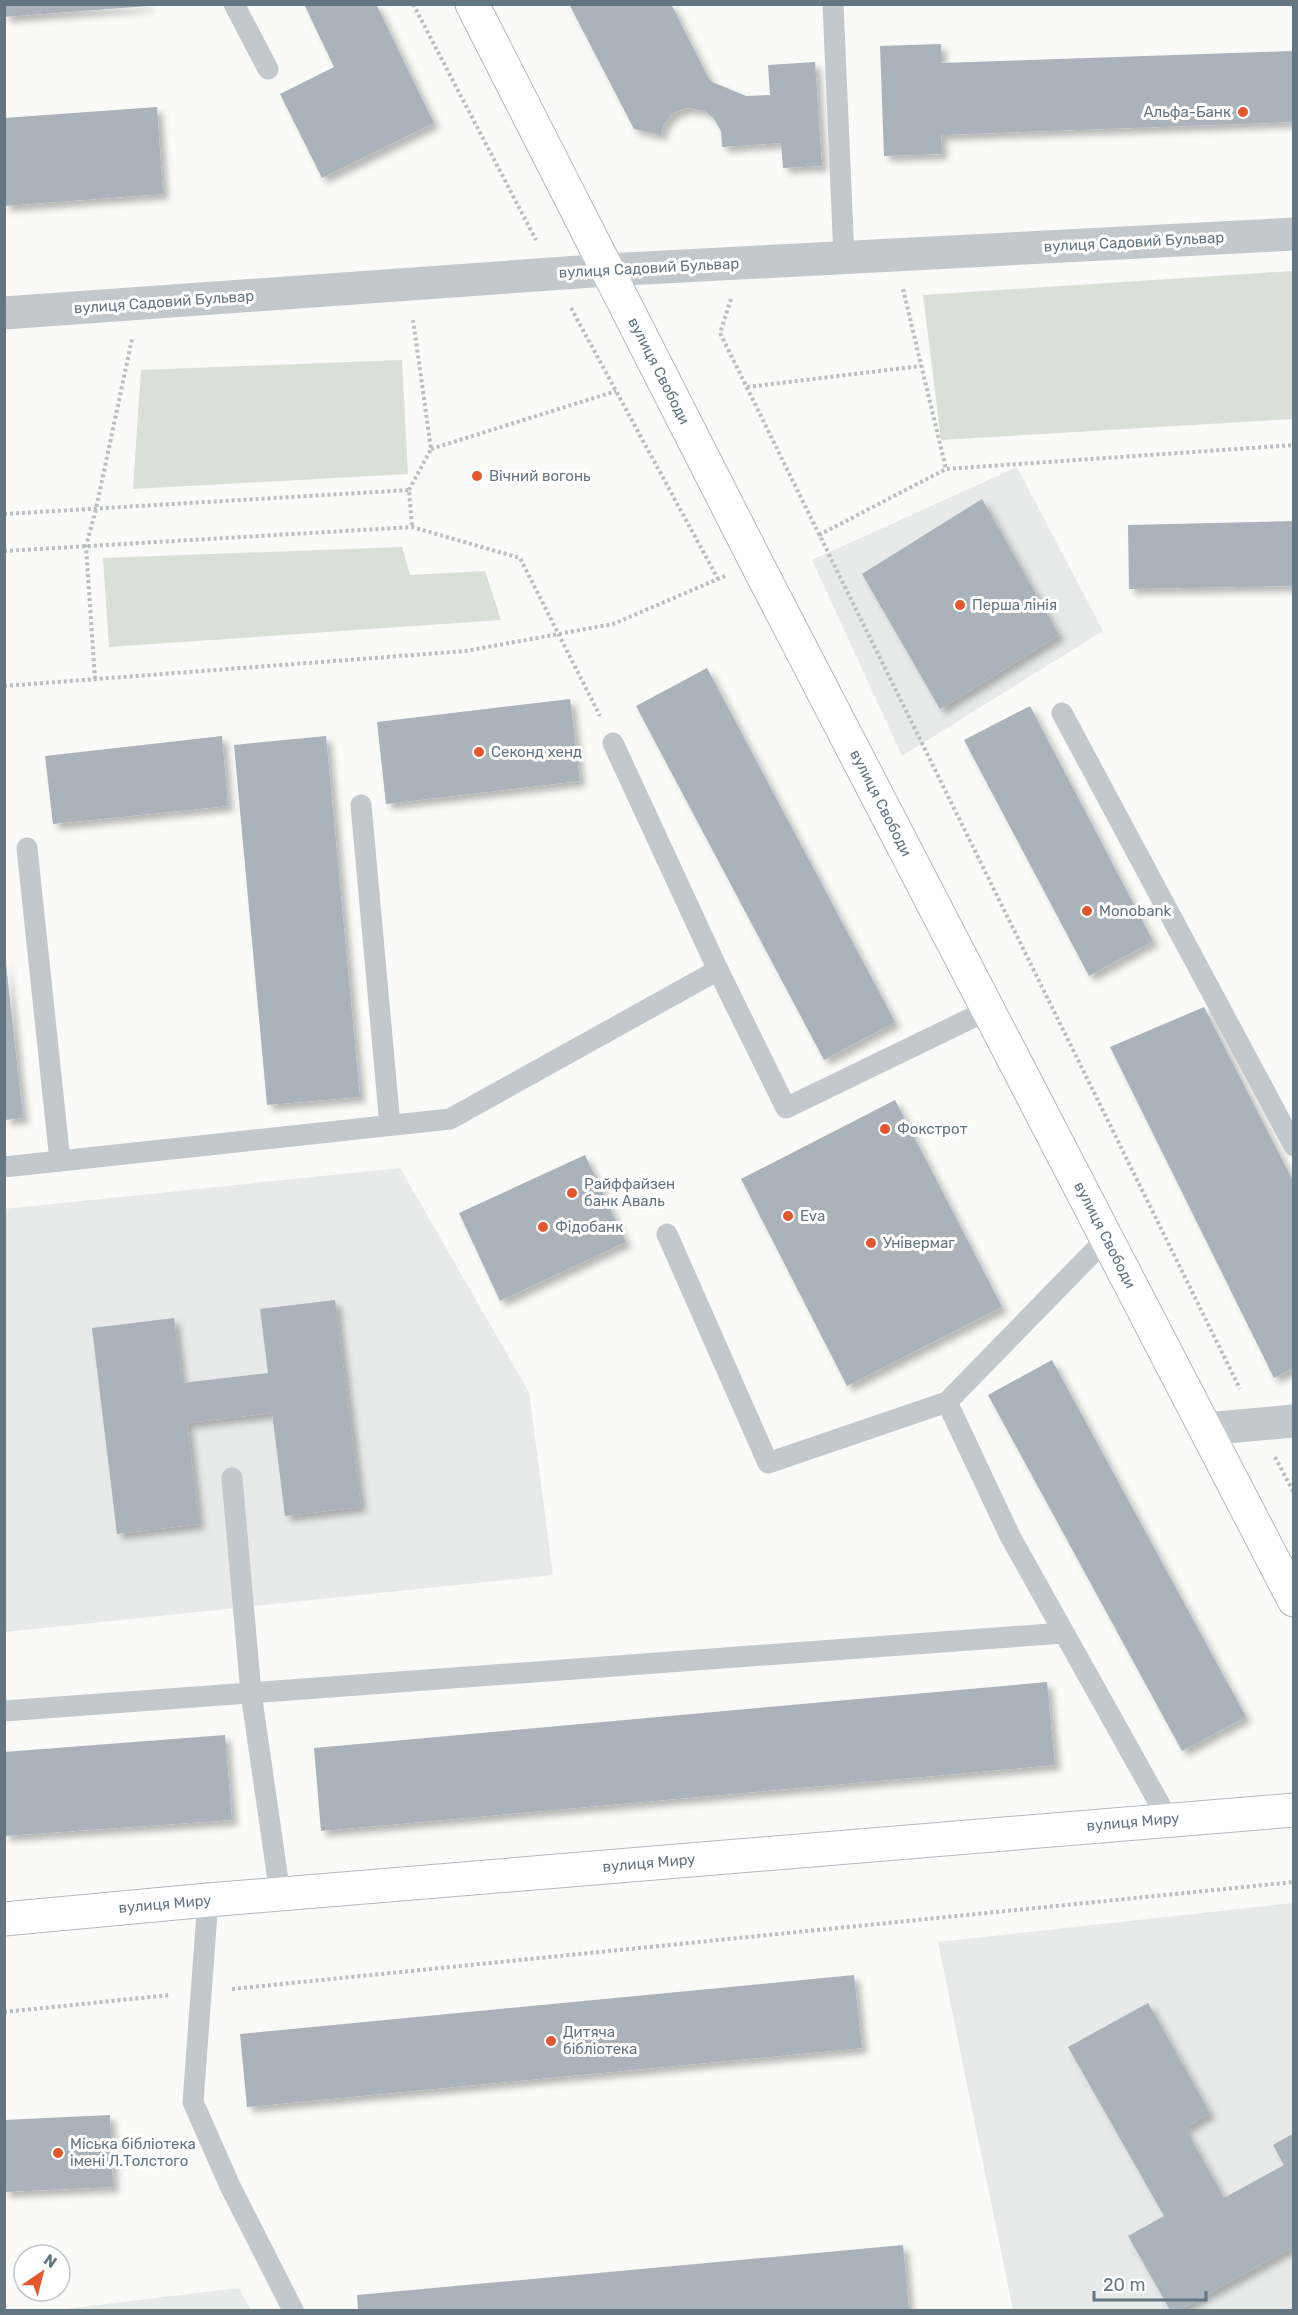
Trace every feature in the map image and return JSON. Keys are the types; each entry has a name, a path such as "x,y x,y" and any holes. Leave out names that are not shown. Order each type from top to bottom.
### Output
{"main road":[{"name":"вулиця Свободи","path":"472,4 756,562 1293,1600"},
{"name":"вулиця Миру","path":"4,1918 1293,1810"}],"street":[{"name":"вулиця Садовий Бульвар","path":"4,313 607,270 1293,234"},
{"path":"1205,1429 1293,1421"}],"lane":[{"path":"234,4 268,69"},
{"path":"833,4 844,257"},
{"path":"1062,713 1293,1146"},
{"path":"613,743 718,970 786,1108 988,1010"},
{"path":"362,805 390,1125"},
{"path":"27,848 60,1161"},
{"path":"4,1167 450,1119 718,970"},
{"path":"667,1234 768,1463 947,1402 1107,1238"},
{"path":"947,1402 1010,1536 1168,1819"},
{"path":"232,1478 251,1693 280,1894"},
{"path":"4,1712 1064,1633"},
{"path":"208,1900 193,2102 230,2186 293,2310"}],"path":[{"path":"408,284 431,450 410,490 412,527"},
{"path":"902,285 945,469"},
{"path":"733,292 720,333 1257,1424 1293,1492"},
{"path":"94,679 86,546 140,303"},
{"path":"747,387 921,366"},
{"path":"431,450 616,391"},
{"path":"819,536 945,469 1293,445"},
{"path":"4,514 410,490"},
{"path":"4,551 412,527 520,558 613,743"},
{"path":"4,686 466,651 614,624 756,562"},
{"path":"4,2012 1293,1882"}],"shaded area":[{"path":"1293,271 1293,419 941,440 923,295"},
{"path":"402,360 408,474 133,489 141,370"},
{"path":"1017,467 1103,631 902,756 812,560"},
{"path":"402,547 410,575 485,571 501,620 109,647 103,558"},
{"path":"400,1168 529,1392 553,1575 5,1632 4,1209"},
{"path":"1293,1903 1293,2310 1013,2310 938,1942"},
{"path":"239,2288 251,2310 55,2310"}],"building":[{"path":"4,4 148,4 148,6 4,17"},
{"path":"304,4 376,4 434,123 322,178 280,94 334,67"},
{"path":"569,4 671,4 710,81 746,96 770,95 768,65 815,62 822,166 783,168 781,143 722,147 721,131 714,119 705,111 687,108 673,113 664,124 661,135 634,129"},
{"path":"941,44 941,63 1294,51 1294,122 941,135 942,154 884,156 880,46"},
{"path":"157,107 163,194 4,206 4,118"},
{"name":"Перша лінія","path":"982,499 1059,635 940,709 862,574"},
{"path":"1294,521 1294,586 1129,589 1128,525"},
{"path":"707,668 895,1022 824,1060 636,706"},
{"name":"Секонд хенд","path":"570,699 580,781 386,804 377,722"},
{"path":"1030,706 1153,941 1089,976 964,740"},
{"path":"222,736 228,806 53,824 45,756"},
{"path":"326,736 360,1097 267,1105 234,745"},
{"path":"5,955 23,1118 5,1120"},
{"path":"1204,1007 1294,1183 1294,1368 1274,1378 1110,1047"},
{"name":"Універмаг","path":"895,1100 1002,1307 847,1386 741,1179"},
{"name":"Фідобанк","path":"585,1155 626,1242 500,1301 459,1213"},
{"path":"335,1300 361,1507 285,1516 272,1413 187,1423 199,1524 117,1534 92,1328 174,1318 182,1383 268,1373 260,1309"},
{"path":"1052,1360 1246,1717 1182,1751 988,1395"},
{"path":"1047,1682 1055,1765 321,1831 314,1748"},
{"path":"225,1735 232,1820 4,1836 4,1752"},
{"name":"Дитяча бібліотека","path":"854,1975 862,2048 247,2107 240,2034"},
{"path":"1148,2003 1210,2113 1185,2128 1224,2198 1284,2165 1273,2145 1294,2133 1294,2246 1179,2310 1170,2310 1128,2236 1164,2216 1068,2047"},
{"name":"Міська бібліотека імені Л.Толстого","path":"110,2115 113,2187 4,2192 4,2120"},
{"path":"903,2245 909,2310 358,2310 357,2295"}],"place":[{"name":"Альфа-Банк","path":"1243,112"},
{"name":"Вічний вогонь","path":"477,476"},
{"name":"Перша лінія","path":"960,605"},
{"name":"Секонд хенд","path":"479,752"},
{"name":"Monobank","path":"1087,911"},
{"name":"Фокстрот","path":"885,1129"},
{"name":"Райффайзен банк Аваль","path":"572,1193"},
{"name":"Eva","path":"788,1216"},
{"name":"Фідобанк","path":"543,1227"},
{"name":"Універмаг","path":"871,1243"},
{"name":"Дитяча бібліотека","path":"551,2041"},
{"name":"Міська бібліотека імені Л.Толстого","path":"58,2153"}]}
